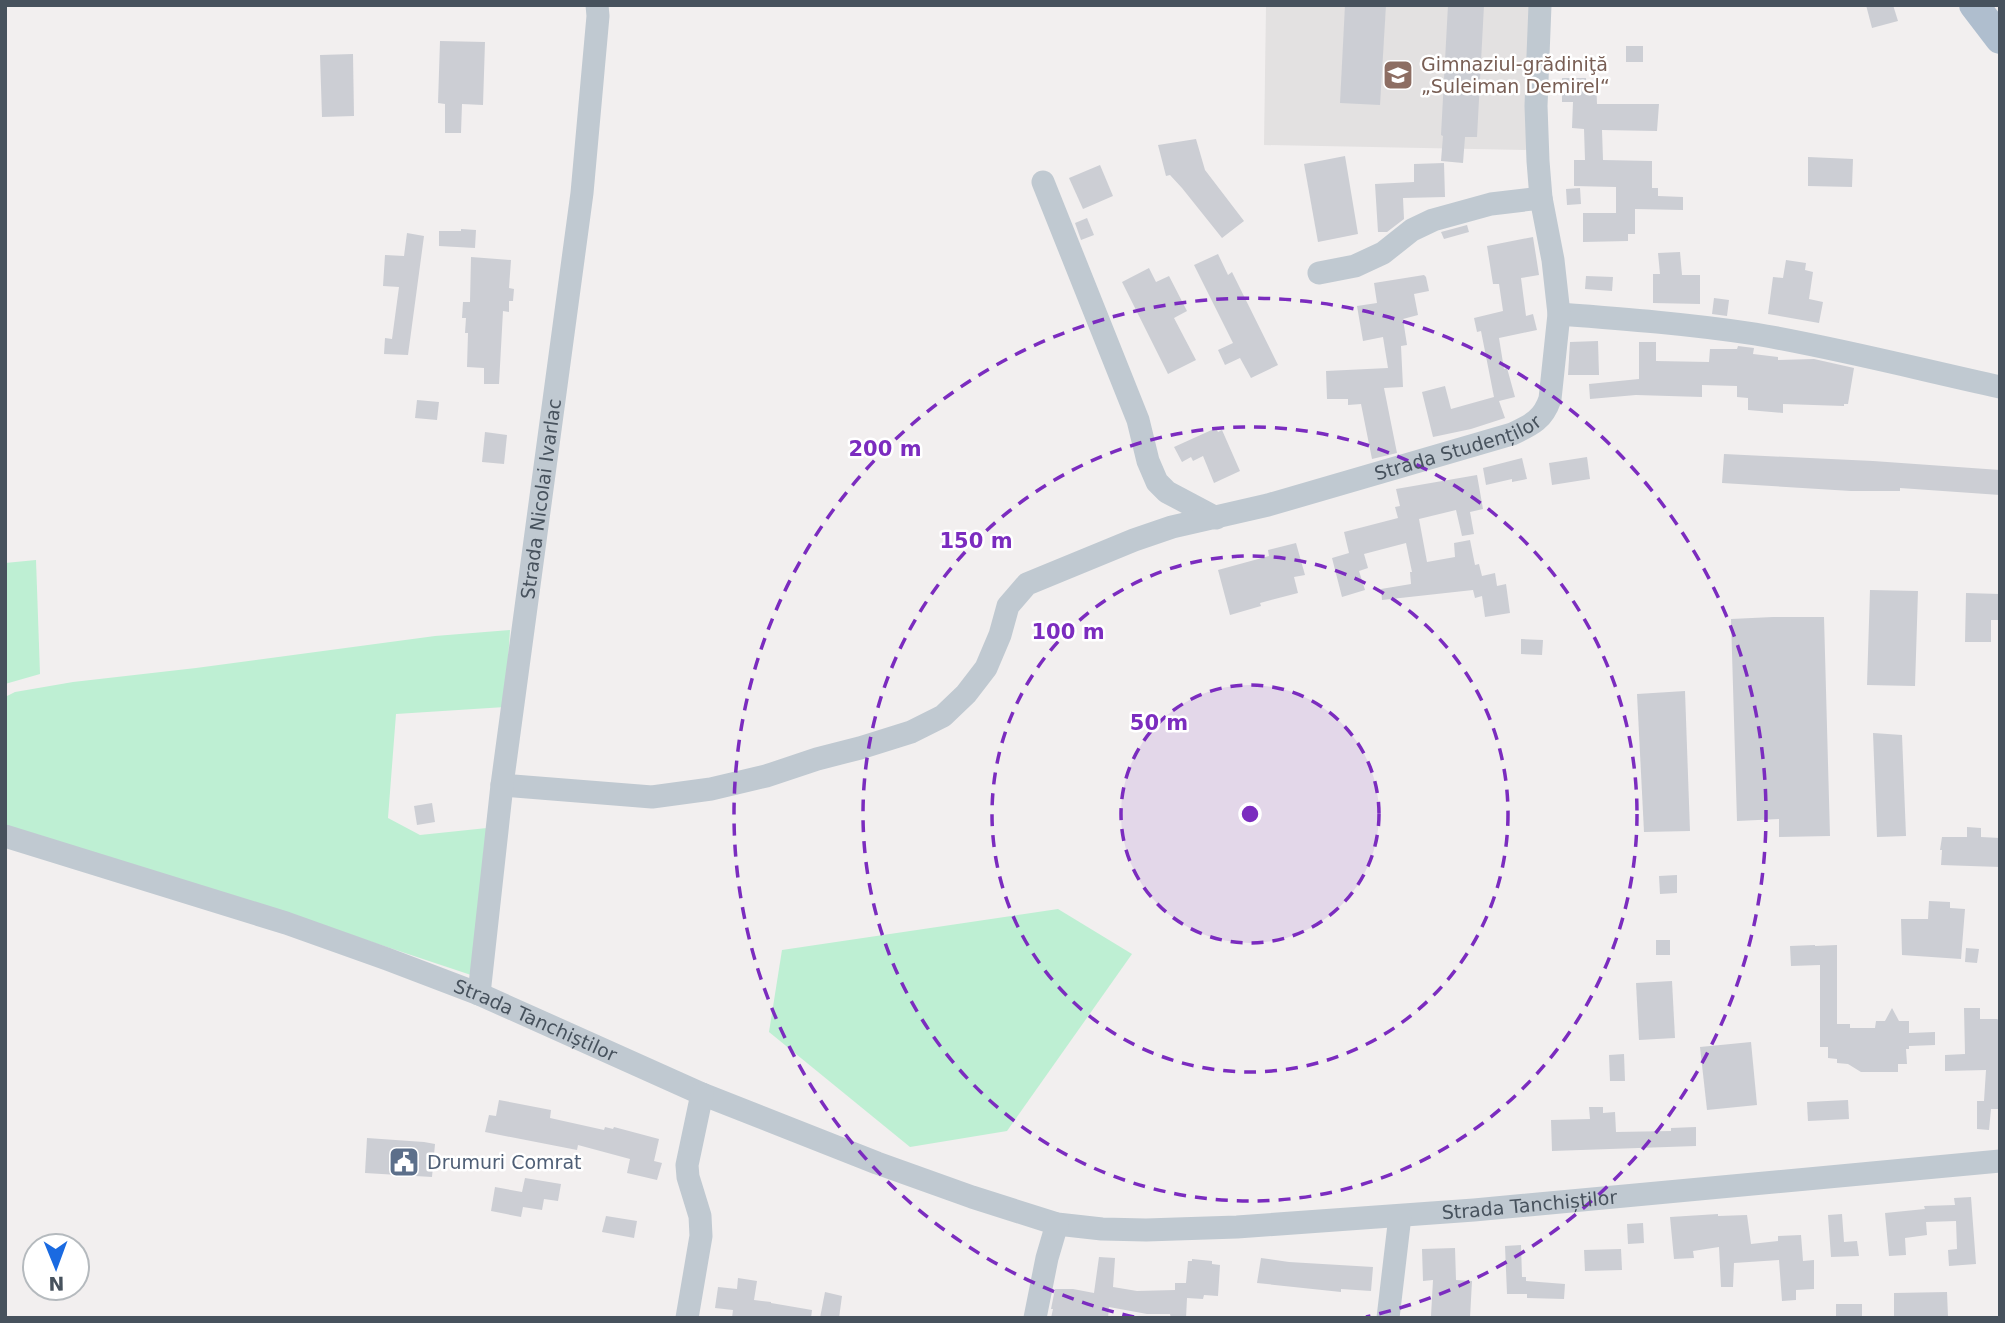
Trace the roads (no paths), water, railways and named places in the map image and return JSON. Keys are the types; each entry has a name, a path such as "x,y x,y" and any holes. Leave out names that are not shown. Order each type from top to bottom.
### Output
{"main road":[{"path":"1974,5 2000,40"}],"street":[{"name":"Strada Nicolai Ivarlac","path":"479,994 502,785 582,193 597,5"},
{"name":"Strada Studenților","path":"502,785 652,797 711,789 766,776 911,732 943,716 986,668 1000,635 1008,606 1027,584 1172,527 1268,505 1462,449 1512,434 1539,419 1546,411 1550,399 1559,314 1553,260 1541,198 1536,106 1540,5"},
{"path":"1044,182 1138,420 1148,461 1157,482 1167,492 1216,518"},
{"path":"1319,273 1355,266 1383,253 1412,230 1433,220 1491,204 1541,198"},
{"path":"1559,314 1673,323 1754,334 2000,387"},
{"name":"Strada Tanchiștilor","path":"5,836 286,923 479,994 702,1094 877,1163 1057,1224 1185,1230 1399,1216 2000,1161"},
{"path":"687,1318 701,1236 700,1216 687,1165 702,1094"},
{"path":"1388,1318 1399,1216"},
{"path":"1035,1318 1057,1224"}],"place":[{"name":"Gimnaziul-grădiniţă „Suleiman Demirel“","path":"1398,75"},
{"name":"Drumuri Comrat","path":"404,1162"}]}
